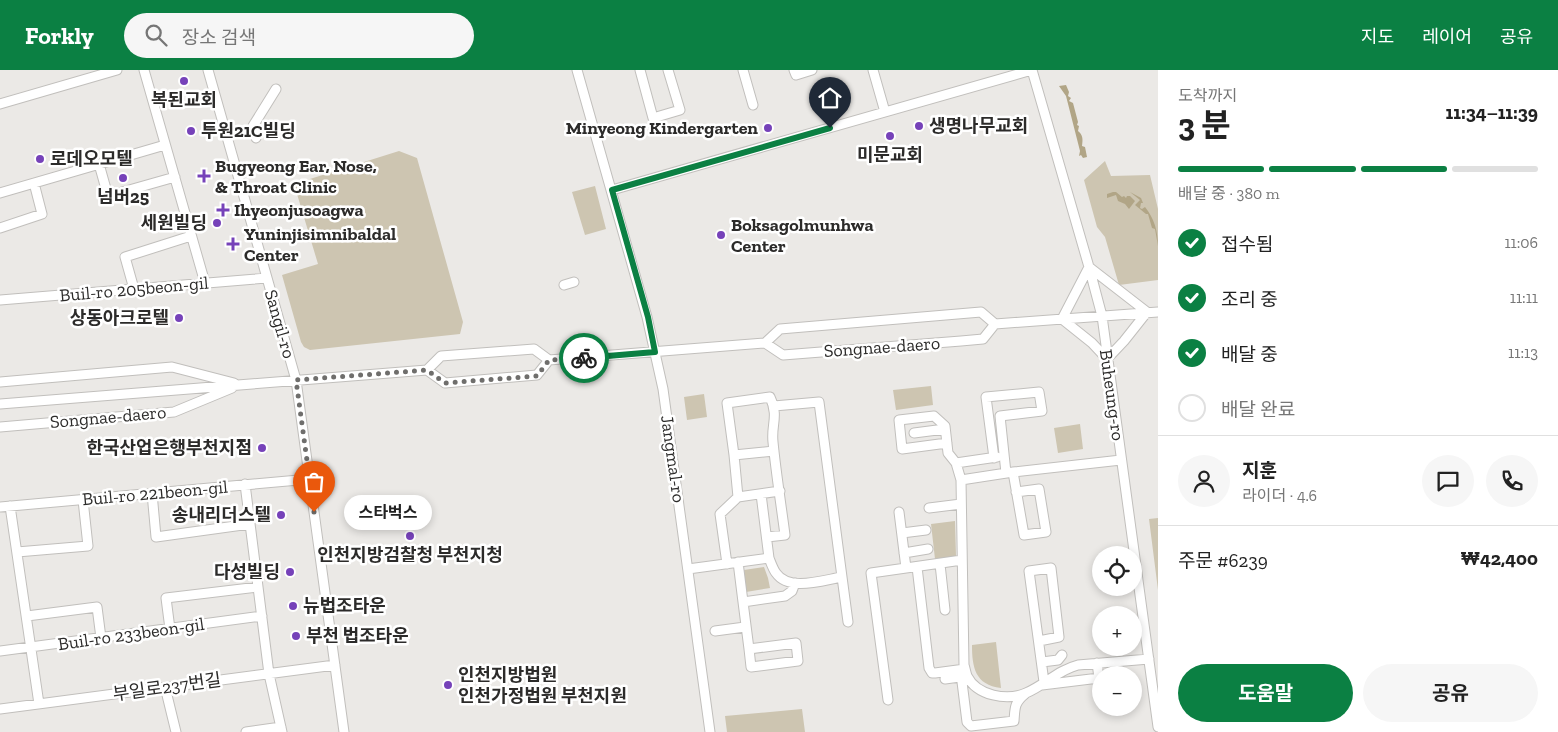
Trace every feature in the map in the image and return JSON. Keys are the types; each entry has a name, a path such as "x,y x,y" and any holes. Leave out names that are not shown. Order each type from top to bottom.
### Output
{"street":[{"path":"0,104 117,70"},
{"path":"144,70 205,283"},
{"name":"Sangil-ro","path":"208,70 296,380 344,732"},
{"name":"Jangmal-ro","path":"577,70 648,317 663,389 710,732"},
{"path":"640,70 653,118 680,110 668,70"},
{"path":"743,70 753,105"},
{"path":"794,70 796,75 812,70"},
{"path":"873,70 885,112"},
{"name":"Buheung-ro","path":"612,190 1032,70 1102,316 1158,726"},
{"path":"256,138 253,126 276,89"},
{"path":"0,193 166,145"},
{"path":"99,164 108,196 175,177"},
{"path":"0,228 42,214 34,183"},
{"path":"134,289 125,257 191,236"},
{"path":"1062,319 1089,267 1147,312"},
{"name":"Buil-ro 205beon-gil","path":"0,300 267,278"},
{"path":"564,285 574,282"},
{"name":"Songnae-daero","path":"981,312 995,324 983,339 951,342 783,355 765,343 780,329 981,312"},
{"path":"1062,319 1092,343 1108,359 1147,312"},
{"path":"995,324 1158,312"},
{"path":"549,360 537,376 445,383 427,370 441,356 534,349 549,360 765,343"},
{"name":"Songnae-daero","path":"0,382 172,367 242,384"},
{"name":"Songnae-daero","path":"0,404 427,370"},
{"name":"Songnae-daero","path":"0,427 174,412 242,384"},
{"path":"988,418 1042,411 1039,392 986,397 988,418 994,458"},
{"path":"738,497 727,403 770,397 776,417 772,433 785,535 767,537"},
{"path":"774,406 819,402 848,622"},
{"path":"947,443 902,449 899,420 934,416 945,426 945,429 947,443 948,453 956,463 961,480 966,672 962,682 966,722 971,726 1014,720 1014,708 1017,700 1068,667 1149,659"},
{"path":"1000,416 1004,456 1016,492 1024,535 1046,532 1039,489 1016,492"},
{"path":"914,433 945,429"},
{"path":"734,455 774,451"},
{"path":"956,463 1004,456"},
{"path":"961,480 1010,472 1121,460"},
{"path":"972,461 975,478"},
{"name":"Buil-ro 221beon-gil","path":"5,506 310,479"},
{"path":"245,484 269,674 281,730 246,732"},
{"path":"727,564 720,514 738,497 780,491"},
{"path":"152,493 156,537 250,524"},
{"path":"761,494 769,558 776,573 782,579 795,583 842,577"},
{"path":"17,552 88,546 83,500"},
{"path":"929,508 961,504"},
{"path":"5,506 17,552 39,704"},
{"path":"899,512 906,568"},
{"path":"902,533 926,530"},
{"path":"904,552 928,549"},
{"path":"688,569 769,558"},
{"path":"888,700 871,573 962,560"},
{"path":"738,562 751,667 798,661 796,643 749,649"},
{"path":"940,564 946,610"},
{"path":"917,567 929,668 932,673 966,672"},
{"path":"1039,641 1059,637 1050,568 1029,571 1039,641 1042,662 1042,683"},
{"path":"743,602 785,596 792,591 795,583"},
{"path":"170,629 166,598 258,587"},
{"path":"27,616 97,607 102,638"},
{"name":"Buil-ro 233beon-gil","path":"0,652 262,616"},
{"path":"715,631 745,627"},
{"path":"1042,662 1058,660 1062,655"},
{"name":"부일로237번길","path":"0,710 335,665"},
{"path":"945,679 966,672"},
{"path":"966,672 975,687 985,693 1000,696 1026,693"},
{"path":"1042,683 1092,679"},
{"path":"165,687 176,732"}],"shaded area":[{"path":"1066,85 1069,92 1068,96 1071,98 1069,101 1073,103 1078,122 1078,131 1082,137 1082,146 1085,147 1087,157 1079,156 1080,151 1066,96 1059,86"},
{"path":"399,151 417,158 463,322 460,334 310,350 304,347 301,342 282,275 318,264 294,184"},
{"path":"1105,161 1111,176 1150,175 1158,209 1158,280 1119,285 1105,237 1097,227 1084,180"},
{"path":"595,186 606,229 585,235 572,192"},
{"path":"1113,192 1126,198 1130,196 1135,201 1129,209 1125,204 1118,201 1116,195 1107,198 1107,194"},
{"path":"1130,192 1141,198 1143,203 1141,203 1140,208 1145,207 1151,216 1156,230 1158,246 1155,229 1152,228 1148,214 1135,205 1140,200"},
{"path":"931,386 933,405 896,410 893,390"},
{"path":"704,394 707,417 687,420 684,397"},
{"path":"1080,424 1083,449 1058,453 1054,428"},
{"path":"1158,518 1158,590 1149,519"},
{"path":"955,521 956,556 935,559 931,524"},
{"path":"764,567 770,588 746,592 744,570"},
{"path":"996,642 1001,688 992,686 980,679 973,661 972,645"},
{"path":"802,709 805,732 727,732 725,716"}],"way so far":[{"path":"314,512 296,380 427,370 445,383 537,376 549,360 584,358"}],"place":[{"name":"복된교회","path":"184,81"},
{"name":"생명나무교회","path":"919,126"},
{"name":"Minyeong Kindergarten","path":"768,128"},
{"name":"투원21C빌딩","path":"191,131"},
{"name":"미문교회","path":"890,136"},
{"name":"로데오모텔","path":"40,159"},
{"name":"Bugyeong Ear, Nose, & Throat Clinic","path":"204,176"},
{"name":"넘버25","path":"123,178"},
{"name":"Ihyeonjusoagwa","path":"223,210"},
{"name":"세원빌딩","path":"217,223"},
{"name":"Boksagolmunhwa Center","path":"721,235"},
{"name":"Yuninjisimnibaldal Center","path":"233,244"},
{"name":"상동아크로텔","path":"179,318"},
{"name":"한국산업은행부천지점","path":"262,448"},
{"name":"스타벅스","path":"314,512"},
{"name":"송내리더스텔","path":"281,515"},
{"name":"인천지방검찰청 부천지청","path":"410,536"},
{"name":"다성빌딩","path":"290,572"},
{"name":"뉴법조타운","path":"293,606"},
{"name":"부천 법조타운","path":"296,636"},
{"name":"인천지방법원 인천가정법원 부천지원","path":"448,685"}],"route":[{"path":"584,358 655,352 648,317 612,190 830,128"}]}
